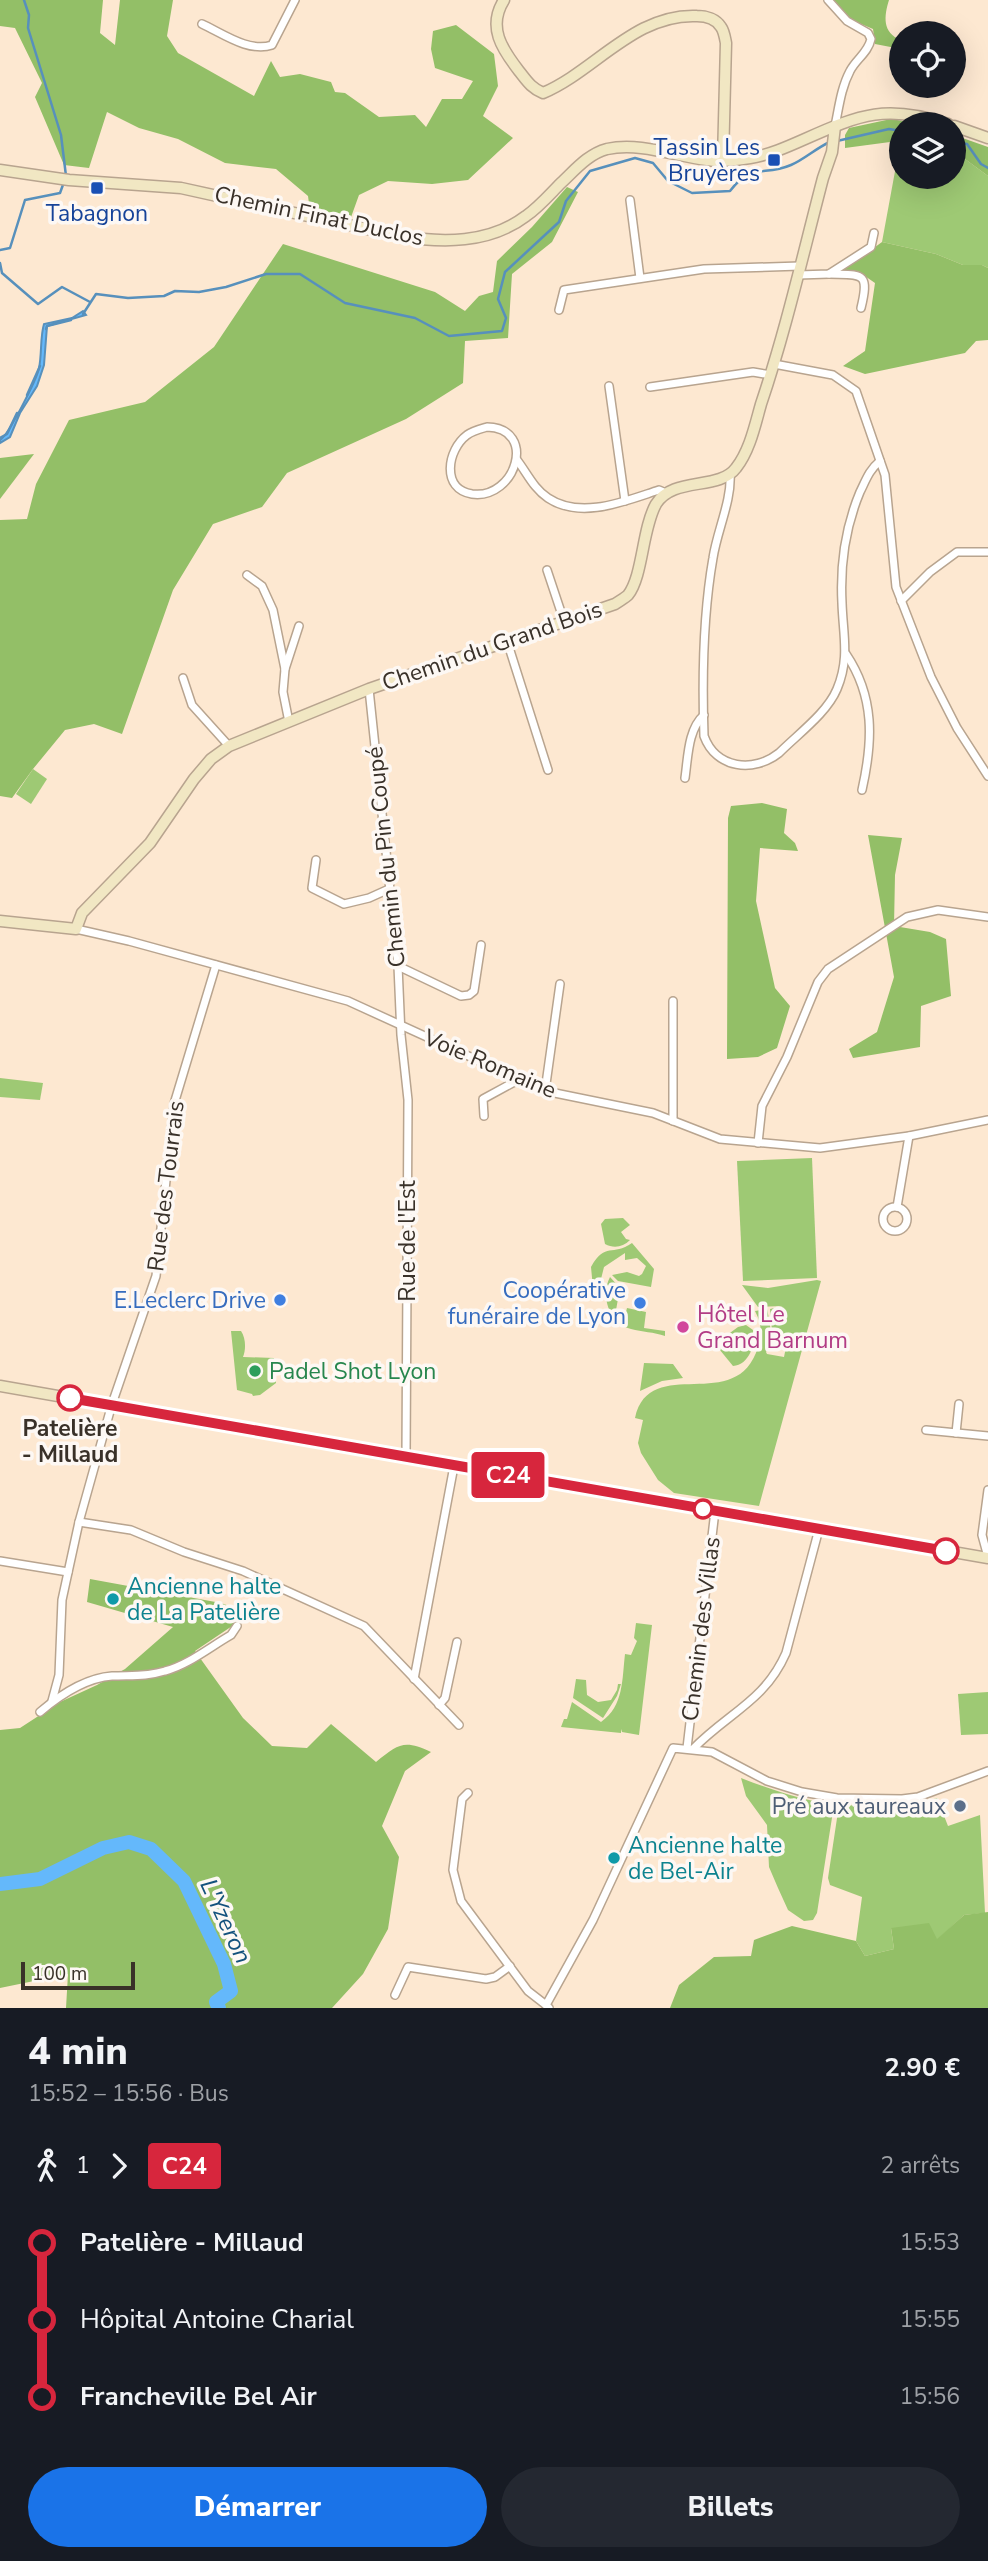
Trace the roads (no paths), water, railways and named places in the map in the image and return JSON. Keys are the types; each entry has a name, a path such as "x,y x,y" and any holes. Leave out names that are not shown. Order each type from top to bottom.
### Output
{"main road":[{"path":"504,0 497,15 496,27 501,48 533,89 543,93 561,86 618,43 658,23 686,15 707,16 721,26 726,43 723,160"},
{"name":"Chemin Finat Duclos","path":"0,170 69,180 181,188 399,236 450,240 474,238 515,224 529,215 586,158 607,149 638,148 711,161 751,158 781,149 835,126 889,112"},
{"path":"666,493 730,474 737,468 748,447 775,364 835,126"},
{"path":"966,130 988,138"},
{"name":"Chemin du Grand Bois","path":"76,929 82,912 150,843 194,779 211,759 229,746 369,689 615,604 627,596 633,585 650,516 658,500 666,493"},
{"name":"Voie Romaine","path":"0,921 76,929"},
{"path":"0,1386 988,1557"}],"street":[{"path":"202,24 247,45 266,47 272,45 295,0"},
{"path":"828,0 847,21 868,33 871,39 847,78 835,126"},
{"path":"630,200 640,278"},
{"path":"828,274 871,247 874,233"},
{"path":"559,310 564,290 727,267 862,278 867,286 861,308"},
{"path":"775,364 834,374 856,391 884,475 896,587 931,677 957,728 988,776"},
{"path":"650,387 754,372 771,375"},
{"path":"609,386 625,502"},
{"path":"517,460 512,474 491,492 461,492 453,483 450,471 452,455 458,444 468,434 487,427 499,427 510,435 517,449 517,460 535,487 562,505 580,508 625,502 659,490 666,493"},
{"path":"730,474 731,489 718,530 709,590 704,736 715,755 742,766 763,763 779,752 833,697 846,654 841,590 848,527 871,468 880,461"},
{"path":"901,601 930,572 957,552 988,552"},
{"path":"547,570 564,621"},
{"path":"247,575 262,586 268,595 285,669"},
{"path":"289,722 283,692 285,669 299,626"},
{"path":"507,641 548,769"},
{"path":"846,654 862,681 868,709 869,753 862,790"},
{"path":"183,678 192,705 229,746"},
{"name":"Chemin du Pin Coupé","path":"369,689 398,966 400,1026"},
{"path":"685,778 693,730 704,715"},
{"path":"316,860 312,888 344,904 369,898 389,889"},
{"path":"758,1143 762,1106 818,982 828,969 906,917 938,911 988,917"},
{"name":"Voie Romaine","path":"76,929 130,941 348,1001 545,1091 653,1113 712,1137 820,1148 909,1136 988,1120"},
{"path":"398,966 461,996 469,995 474,991 481,945"},
{"name":"Rue des Tourrais","path":"52,1701 59,1675 62,1600 79,1521 112,1404 156,1276 174,1104 216,965"},
{"path":"545,1091 560,984"},
{"path":"673,1001 673,1121"},
{"name":"Rue de l'Est","path":"400,1026 408,1100 406,1457"},
{"path":"484,1116 483,1099 518,1080"},
{"path":"897,1207 909,1136"},
{"path":"956,1433 959,1404"},
{"path":"926,1430 988,1436"},
{"path":"414,1679 454,1466"},
{"path":"988,1490 982,1535 988,1557"},
{"name":"Chemin des Villas","path":"690,1748 715,1511"},
{"path":"79,1521 131,1530 184,1552 233,1567 364,1626 459,1725"},
{"path":"690,1748 754,1699 778,1673 786,1653 818,1529"},
{"path":"0,1561 67,1576"},
{"path":"40,1712 52,1701 80,1684 100,1678 140,1677 168,1671 231,1635 237,1626"},
{"path":"439,1705 446,1698 457,1642"},
{"path":"468,1793 462,1799 454,1849 456,1888 461,1901 528,1992 548,2007 593,1920 673,1748 712,1752 767,1781 802,1792 836,1798 918,1797 988,1771"},
{"path":"395,1995 408,1967 486,1979 495,1977 510,1966"}],"water":[{"path":"83,311 86,315 47,326 44,365 37,386 20,413 10,437 0,443 22,407 37,374 44,324 72,318"}],"waterway":[{"path":"24,0 29,15 28,28 61,135 66,176"},
{"path":"837,141 889,129"},
{"path":"83,314 96,294 128,298 164,296 175,291 199,292 226,287 266,274 300,274 345,303 415,318 449,336 502,331 506,318 498,299 505,272 559,222 566,201 590,171 635,158 653,163 668,181 692,193 730,191 745,176 791,165 830,142"},
{"path":"966,144 981,164 988,168"},
{"path":"0,250 10,248 25,200 60,193 64,182"},
{"path":"0,263 2,273 38,304 62,287 90,302"},
{"path":"46,329 47,326 71,320"},
{"path":"27,395 40,366"},
{"path":"0,438 7,434 17,413"},
{"name":"L'Yzeron","path":"0,1884 40,1879 103,1848 129,1842 151,1849 184,1881 224,1964 231,1991 216,2002 219,2008"}],"place":[{"name":"Tassin Les Bruyères","path":"774,160"},
{"name":"Tabagnon","path":"97,188"},
{"name":"E.Leclerc Drive","path":"280,1300"},
{"name":"Coopérative funéraire de Lyon","path":"640,1303"},
{"name":"Hôtel Le Grand Barnum","path":"683,1327"},
{"name":"Padel Shot Lyon","path":"255,1371"},
{"name":"Patelière - Millaud","path":"70,1398"},
{"name":"Ancienne halte de La Patelière","path":"113,1599"},
{"name":"Pré aux taureaux","path":"960,1806"},
{"name":"Ancienne halte de Bel-Air","path":"614,1858"}]}
